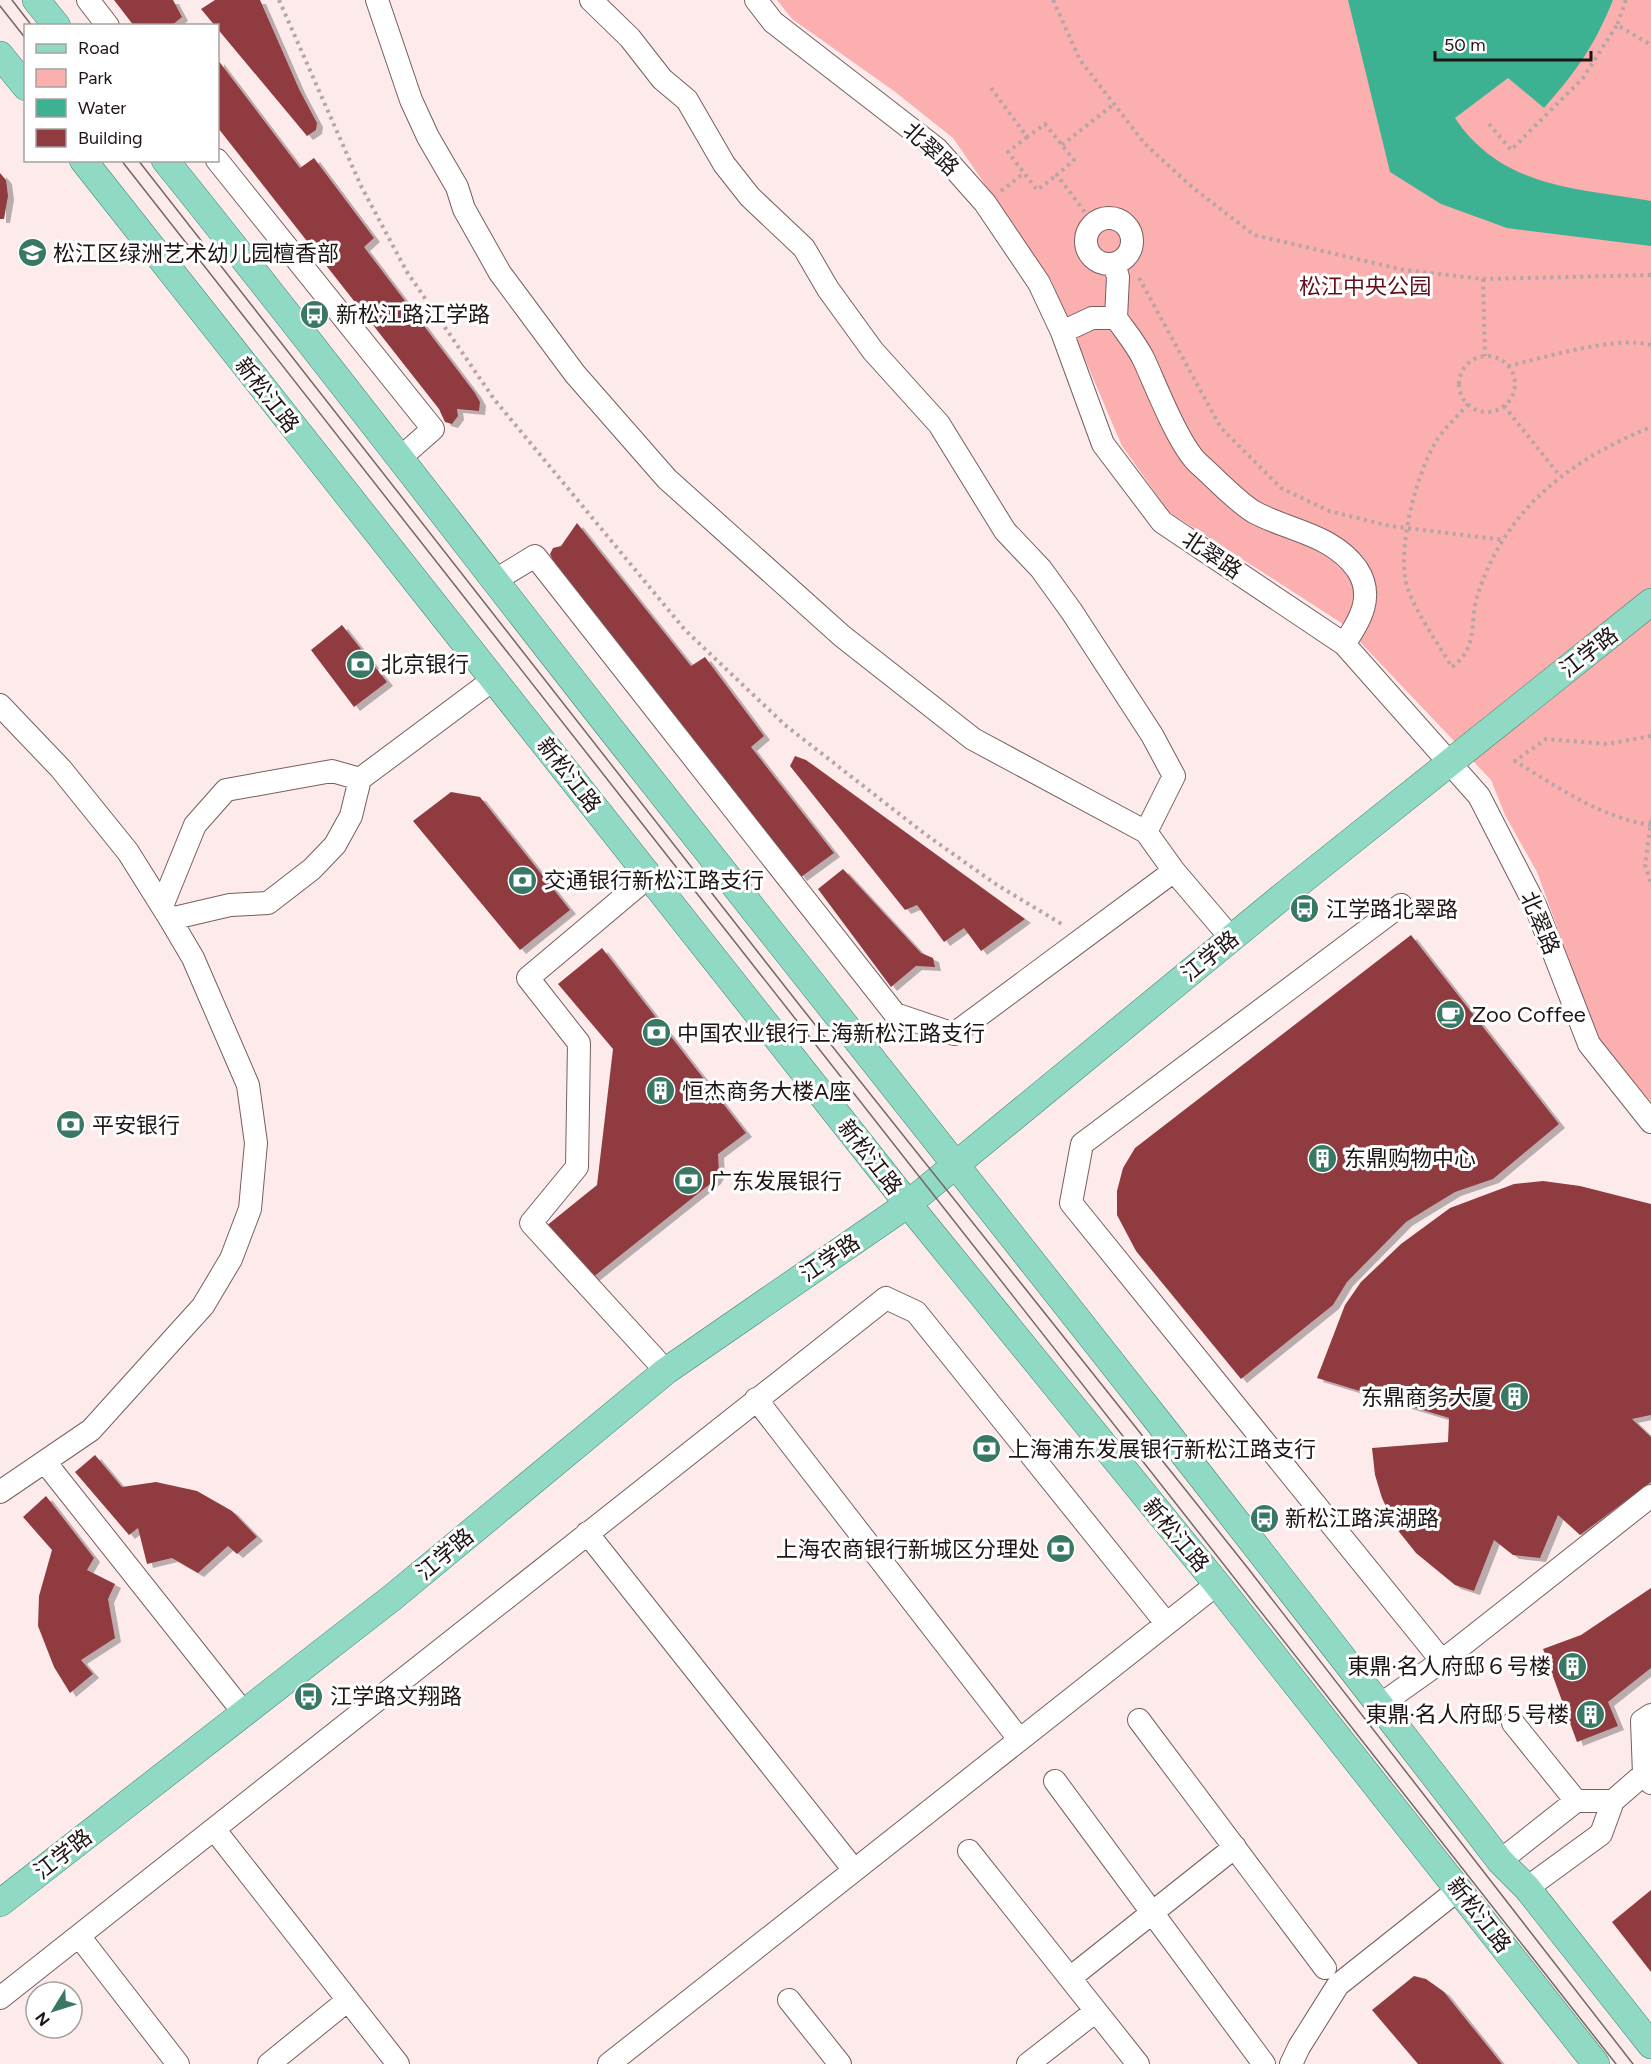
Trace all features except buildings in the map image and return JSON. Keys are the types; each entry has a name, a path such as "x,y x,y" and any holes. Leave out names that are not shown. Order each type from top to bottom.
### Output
{"main road":[{"path":"36,0 55,24"},
{"path":"0,55 24,85"},
{"name":"新松江路","path":"85,162 648,877 908,1204 1217,1584 1596,2064"},
{"path":"167,162 301,329 494,581 955,1164 1500,1861 1527,1888 1651,2045"},
{"name":"江学路","path":"0,1903 393,1597 666,1371 908,1204 1231,938 1651,602"}],"street":[{"path":"88,0 106,24"},
{"path":"377,0 411,100 428,137 457,187 464,210 500,273 575,374 667,479 842,636 973,739 1146,832 1174,872 1231,938"},
{"path":"591,0 630,38 662,79 687,100 724,164 750,196 804,248 828,289 873,351 939,424 1005,531 1041,569 1096,647 1152,735 1174,776 1146,832"},
{"name":"北翠路","path":"756,0 773,22 937,149 985,203 1039,284 1062,332 1103,444 1162,522 1344,644 1479,796 1536,907 1589,1044 1651,1122"},
{"path":"219,162 433,429 400,458"},
{"path":"1119,261 1099,262 1088,251 1086,236 1094,223 1107,217 1121,221 1131,232 1131,246 1119,261 1116,318 1143,357 1160,397 1197,462 1253,512 1318,538 1337,549 1358,570 1367,598 1359,622 1344,644"},
{"path":"1062,332 1092,318 1116,318"},
{"path":"494,581 535,555 895,1014 954,1034 1174,872"},
{"path":"166,912 268,903 312,869 335,845 351,816 360,779 494,679"},
{"path":"0,705 61,769 113,833 166,912 193,958 248,1085 256,1143 250,1209 231,1259 203,1306 91,1430 0,1492"},
{"path":"166,912 195,825 226,790 332,771 360,779"},
{"path":"648,877 528,978 579,1044 577,1167 531,1223 666,1371"},
{"path":"1401,905 1082,1144 1071,1203 1442,1661"},
{"path":"0,1998 886,1298 916,1312 1166,1623"},
{"path":"756,1399 1019,1739"},
{"path":"45,1462 244,1713"},
{"path":"1380,1705 1442,1661 1651,1496"},
{"path":"587,1533 854,1870"},
{"path":"609,2064 1217,1584"},
{"path":"1500,1861 1576,1801 1613,1801 1647,1779 1642,1721 1651,1715"},
{"path":"1139,1720 1325,1968"},
{"path":"1514,1723 1576,1801"},
{"path":"1055,1781 1264,2064"},
{"path":"1527,1888 1601,1834 1613,1801"},
{"path":"214,1829 398,2064"},
{"path":"1070,1978 1235,1847"},
{"path":"969,1851 1138,2064"},
{"path":"1291,2064 1299,2047 1338,1985 1459,1889"},
{"path":"79,1936 178,2064"},
{"path":"269,2064 348,2000"},
{"path":"789,2000 840,2064"},
{"path":"1028,2064 1096,2011"}],"path":[{"path":"279,0 362,186 407,272 494,399 685,630 785,725 925,834 997,885 1084,937"},
{"path":"1053,0 1080,60 1145,144 1192,187 1254,235 1404,270 1484,279 1651,275"},
{"path":"1489,124 1511,150 1582,78 1617,25 1626,0"},
{"path":"1617,25 1651,45"},
{"path":"992,88 1027,137"},
{"path":"1062,145 1114,104"},
{"path":"1045,124 1062,145 1074,160 1037,190 1008,152 1045,124"},
{"path":"985,203 1024,173"},
{"path":"1057,175 1094,223"},
{"path":"1119,261 1147,289 1175,347 1221,428 1281,488 1329,510 1390,526 1504,540"},
{"path":"1484,279 1485,356"},
{"path":"1508,366 1567,352 1638,341 1651,345"},
{"path":"1485,356 1502,360 1508,366 1515,382 1510,400 1503,406 1485,412 1468,404 1459,388 1459,379 1468,363 1485,356"},
{"path":"1468,404 1435,441 1417,486 1408,527 1405,578 1418,608 1452,667 1464,658 1472,636 1476,599 1486,571 1504,540 1532,501 1560,476 1592,454 1651,427"},
{"path":"1503,406 1560,476"},
{"path":"1651,736 1607,744 1546,739 1515,761 1603,811 1631,822 1651,825"},
{"path":"1651,820 1645,865 1651,883"}],"green space":[{"name":"松江中央公园","path":"777,0 1651,0 1651,1102 1601,1047 1537,872 1505,815 1491,780 1343,624 1169,512 1122,446 1051,280 953,138 894,91 792,19"}],"water":[{"path":"1348,0 1613,0 1584,57 1544,108 1508,78 1455,118 1474,141 1495,159 1518,172 1568,187 1651,201 1651,246 1507,228 1441,204 1390,172"}],"tram line":[{"path":"12,0 30,24"},
{"path":"0,6 24,36"},
{"path":"123,162 1616,2064"},
{"path":"140,162 801,1007 1247,1567 1633,2064"}],"place":[{"name":"松江区绿洲艺术幼儿园檀香部","path":"32,253"},
{"name":"新松江路江学路","path":"315,314"},
{"name":"北京银行","path":"360,664"},
{"name":"交通银行新松江路支行","path":"523,880"},
{"name":"江学路北翠路","path":"1305,909"},
{"name":"Zoo Coffee","path":"1451,1014"},
{"name":"中国农业银行上海新松江路支行","path":"656,1033"},
{"name":"恒杰商务大楼A座","path":"661,1091"},
{"name":"平安银行","path":"71,1125"},
{"name":"东鼎购物中心","path":"1323,1158"},
{"name":"广东发展银行","path":"689,1181"},
{"name":"东鼎商务大厦","path":"1514,1397"},
{"name":"上海浦东发展银行新松江路支行","path":"987,1449"},
{"name":"新松江路滨湖路","path":"1264,1518"},
{"name":"上海农商银行新城区分理处","path":"1061,1549"},
{"name":"東鼎·名人府邸６号楼","path":"1572,1666"},
{"name":"江学路文翔路","path":"309,1696"},
{"name":"東鼎·名人府邸５号楼","path":"1590,1714"}]}
